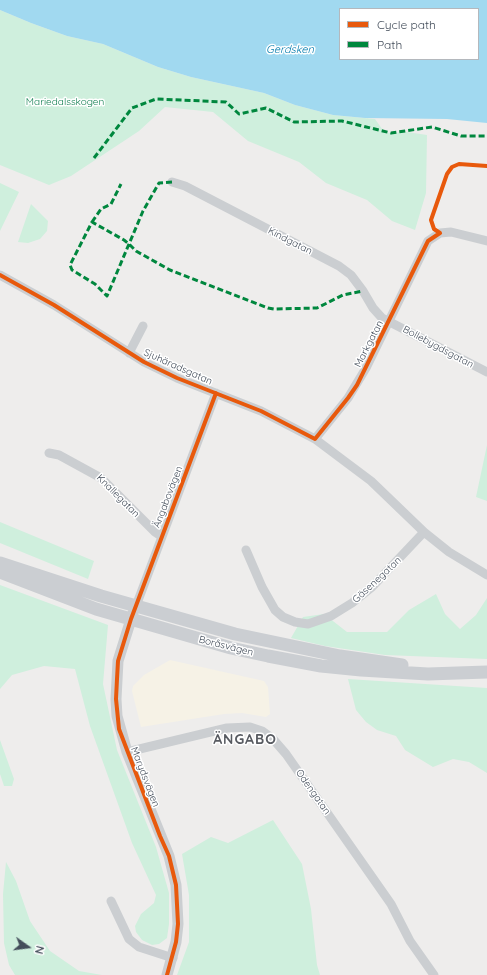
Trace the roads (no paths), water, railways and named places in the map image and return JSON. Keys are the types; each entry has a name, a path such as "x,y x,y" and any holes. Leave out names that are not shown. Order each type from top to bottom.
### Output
{"main road":[{"name":"Boråsvägen","path":"0,563 193,623 297,648 340,656 462,672"},
{"name":"Boråsvägen","path":"0,572 96,609 231,648 321,666 428,674 487,672"}],"street":[{"name":"Kindgatan","path":"172,182 185,186 339,266 359,285 373,308 389,322"},
{"name":"Markgatan","path":"315,439 348,398 366,368 428,242 440,233 451,232 487,241"},
{"name":"Sjuhäradsgatan","path":"0,275 54,305 157,368 261,411 315,439 372,481 424,532 449,552 487,575"},
{"name":"Bollebygdsgatan","path":"389,322 487,372"},
{"path":"129,352 143,326"},
{"name":"Ängabovägen","path":"136,606 161,536 216,393"},
{"name":"Knallegatan","path":"49,453 59,455 101,478 155,532 161,536"},
{"name":"Gäsenegatan","path":"246,550 262,587 275,610 283,617 295,622 308,624 331,616 352,603 372,587 424,532"},
{"name":"Marydsvägen","path":"136,606 118,661 116,692 120,729 127,752 169,856 176,885 178,924 173,958 167,975"},
{"name":"Odengatan","path":"127,752 227,728 250,728 262,731 273,739 291,760 391,904 410,941 434,975"},
{"path":"112,901 129,939 139,947 173,958"}],"water":[{"name":"Gerdsken","path":"0,0 487,0 487,123 447,119 365,118 333,115 295,105 264,93 191,77 158,67 103,44 67,36 0,10"}],"district":[{"name":"ÄNGABO","path":"245,740"}],"park label":[{"name":"Mariedalsskogen","path":"65,102"}]}
